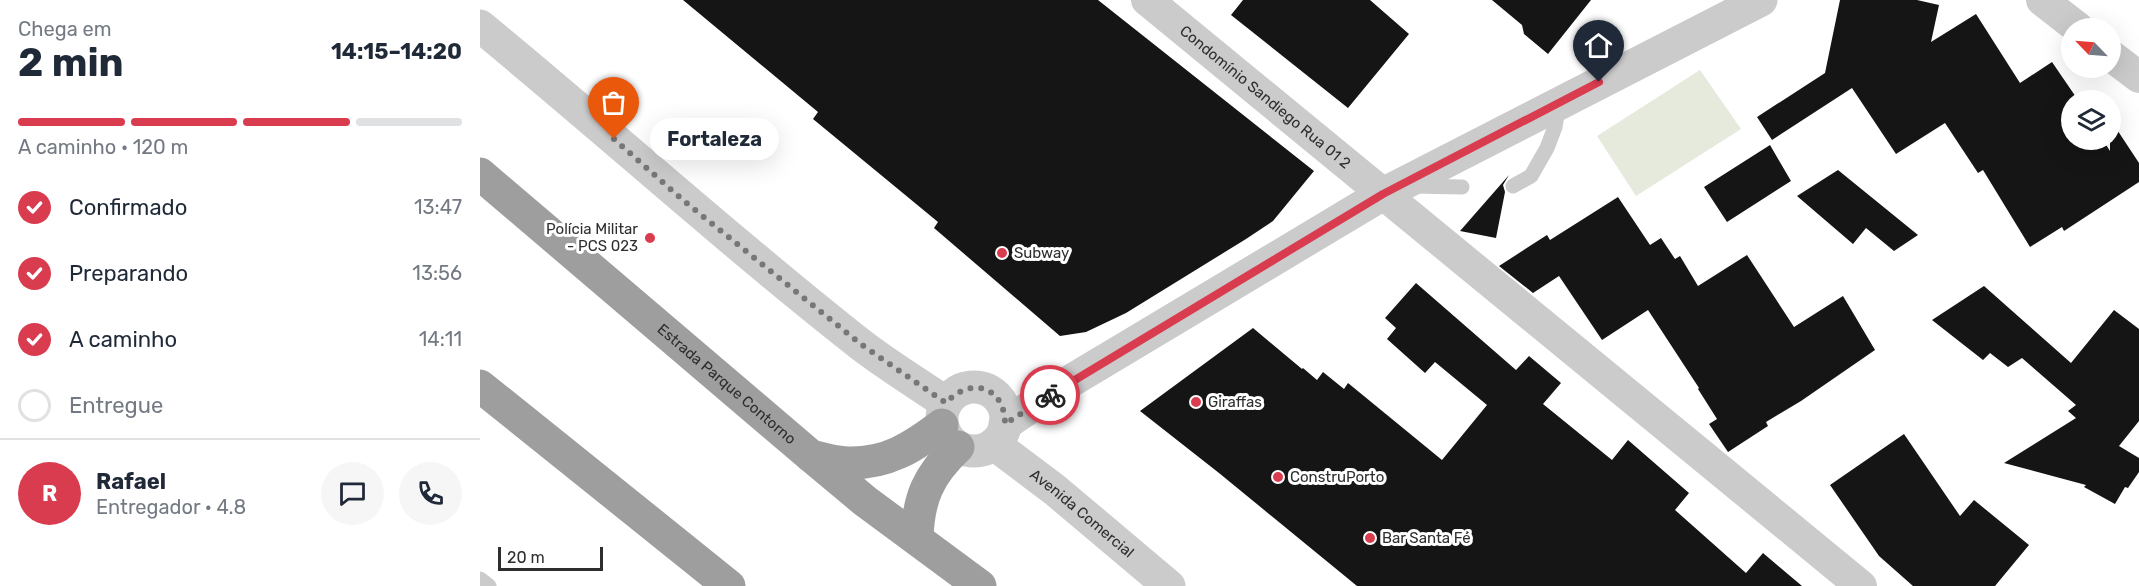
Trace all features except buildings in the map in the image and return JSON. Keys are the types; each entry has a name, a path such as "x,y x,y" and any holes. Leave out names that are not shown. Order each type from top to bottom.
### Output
{"highway":[{"name":"Estrada Parque Contorno","path":"480,174 865,501 980,586"},
{"path":"480,386 729,586"},
{"path":"811,456 846,463 872,463 914,447 949,425"},
{"path":"918,539 920,503 934,472 949,425"}],"street":[{"name":"Condomínio Sandiego Rua 01 2","path":"1147,0 1391,190 1861,586"},
{"path":"480,26 561,93 684,201 862,345 976,451 1054,392 1391,190 1761,0"},
{"path":"2042,0 2065,18"},
{"path":"2121,63 2139,77"},
{"path":"949,425 961,390 982,388 991,392 1054,392"},
{"path":"991,392 1003,406 1000,434"},
{"name":"Avenida Comercial","path":"1000,434 1055,490 1169,586"}],"lane":[{"path":"1513,186 1531,176 1547,148 1555,127 1559,103"},
{"path":"1391,190 1462,187"},
{"path":"480,579 489,586"}],"shaded area":[{"path":"1700,70 1741,129 1636,196 1597,136"}],"way so far":[{"path":"614,139 684,201 862,345 946,403 961,390 971,387 982,388 998,398 1003,406 1005,424 1050,395"}],"place":[{"name":"Fortaleza","path":"614,139"},
{"name":"Polícia Militar - PCS 023","path":"650,238"},
{"name":"Subway","path":"1002,253"},
{"name":"Giraffas","path":"1196,402"},
{"name":"ConstruPorto","path":"1278,477"},
{"name":"Bar Santa Fé","path":"1370,538"}],"route":[{"path":"1050,395 1383,194 1599,82"}]}
